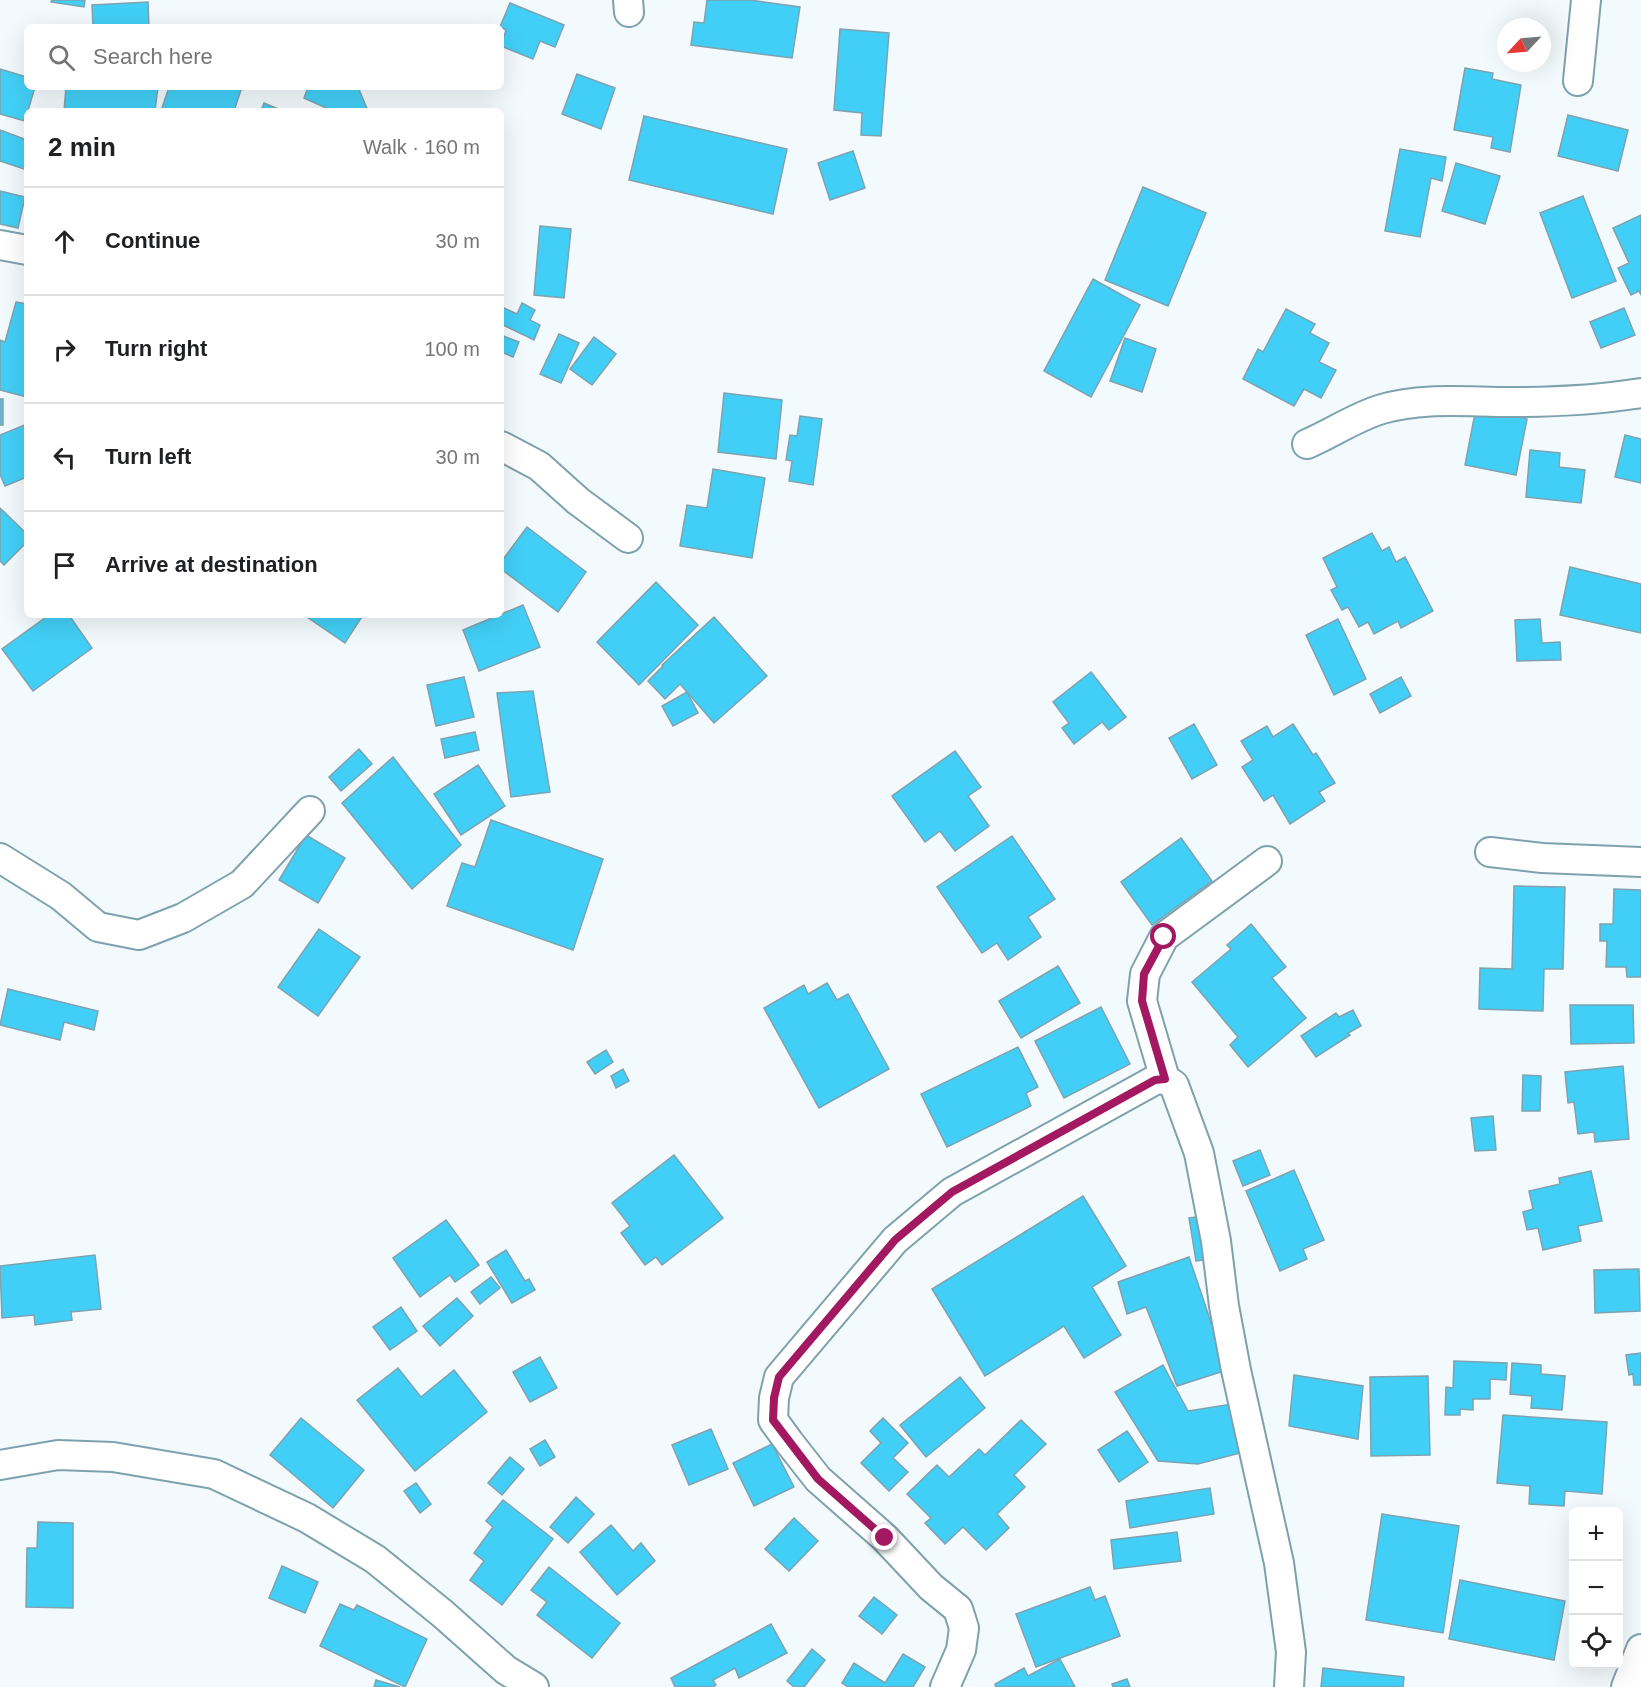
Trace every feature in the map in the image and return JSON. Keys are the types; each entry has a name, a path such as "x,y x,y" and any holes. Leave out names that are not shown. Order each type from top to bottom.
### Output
{"street":[{"path":"1578,81 1586,0"},
{"path":"0,245 24,249"},
{"path":"1307,444 1328,435 1348,422 1383,408 1437,400 1510,402 1604,399 1641,393"},
{"path":"504,448 539,466 578,501 628,538"},
{"path":"0,858 62,896 98,927 139,935 183,918 242,884 310,810"},
{"path":"1490,852 1542,858 1641,862"},
{"path":"1165,1079 1142,1001 1144,974 1164,937 1266,861"},
{"path":"945,1687 961,1650 964,1628 958,1609 931,1587 885,1538 818,1479 789,1442 773,1420 774,1398 779,1377 895,1240 952,1192 1155,1080 1165,1079 1174,1085 1200,1153 1232,1348 1279,1563 1291,1652 1288,1687"},
{"path":"0,1465 58,1455 113,1457 214,1474 307,1518 375,1559 443,1614 506,1670 534,1687"},
{"path":"1626,1687 1641,1649"}],"building":[{"path":"52,0 85,0 84,7 51,2"},
{"path":"707,0 750,0 800,7 792,58 691,45 694,22 704,23"},
{"path":"148,2 149,24 93,24 92,5"},
{"path":"510,3 564,25 555,47 540,41 533,59 504,47 506,30 504,24 501,24"},
{"path":"840,29 889,33 881,136 861,135 862,113 834,110"},
{"path":"1465,68 1493,73 1492,79 1521,85 1510,152 1491,148 1493,137 1454,130"},
{"path":"0,69 24,76 24,90 34,90 29,108 24,108 24,121 0,114"},
{"path":"577,74 615,88 601,129 562,114"},
{"path":"66,90 158,90 155,108 64,108"},
{"path":"168,90 241,90 235,108 162,108"},
{"path":"307,90 359,90 367,108 326,108 304,98"},
{"path":"264,103 276,108 262,108"},
{"path":"1568,115 1628,130 1618,171 1558,156"},
{"path":"644,116 787,149 773,214 629,180"},
{"path":"0,130 24,139 24,169 0,161"},
{"path":"1400,149 1446,157 1442,181 1431,178 1420,237 1385,231"},
{"path":"853,151 865,188 830,200 818,163"},
{"path":"1456,163 1500,176 1485,224 1442,211"},
{"path":"1143,187 1206,213 1168,306 1105,280"},
{"path":"0,191 24,197 18,228 0,224"},
{"path":"1583,196 1616,281 1572,298 1540,213"},
{"path":"1641,215 1641,295 1639,291 1631,295 1618,268 1629,263 1613,228"},
{"path":"540,226 571,229 564,298 534,295"},
{"path":"1093,279 1140,305 1091,397 1044,371"},
{"path":"16,302 24,303 24,396 0,390 0,340 5,342"},
{"path":"522,303 535,310 530,320 540,325 534,340 504,325 504,308 517,314"},
{"path":"1624,308 1635,335 1601,348 1590,322"},
{"path":"1286,309 1315,324 1310,333 1329,343 1319,362 1336,370 1321,398 1304,389 1294,406 1243,379 1258,349 1263,352"},
{"path":"559,334 579,343 561,383 540,374"},
{"path":"504,336 519,342 513,357 504,353"},
{"path":"594,337 616,354 592,385 570,369"},
{"path":"1125,338 1156,349 1142,392 1110,381"},
{"path":"724,393 782,400 776,459 718,452"},
{"path":"0,399 3,399 3,425 0,425"},
{"path":"1476,408 1527,419 1516,475 1465,465"},
{"path":"800,416 822,419 813,485 789,481 792,461 786,460 790,435 797,436"},
{"path":"24,425 24,478 5,486 0,474 0,435"},
{"path":"1625,435 1641,439 1641,483 1615,477"},
{"path":"1530,450 1560,453 1559,467 1585,470 1581,503 1526,497"},
{"path":"713,469 765,478 752,558 680,546 687,505 707,508"},
{"path":"0,508 24,531 24,545 4,565 0,561"},
{"path":"527,527 586,572 558,612 504,571 504,558"},
{"path":"1372,533 1382,551 1389,547 1396,562 1405,557 1433,611 1401,628 1398,621 1374,634 1368,622 1359,627 1348,607 1342,610 1331,590 1337,587 1323,558"},
{"path":"1570,567 1641,584 1641,633 1560,615"},
{"path":"656,582 698,625 639,685 597,642"},
{"path":"523,605 540,647 479,671 463,630 492,618 504,618 504,613"},
{"path":"714,617 767,676 714,723 680,684 665,699 648,681"},
{"path":"45,618 71,618 92,648 33,691 2,649"},
{"path":"308,618 361,618 345,643"},
{"path":"1338,619 1366,679 1334,695 1306,635"},
{"path":"1540,619 1542,643 1560,642 1561,660 1517,661 1515,620"},
{"path":"1091,672 1126,717 1109,730 1102,722 1074,744 1062,728 1069,723 1053,702"},
{"path":"464,677 474,717 436,726 427,685"},
{"path":"1401,677 1411,696 1380,713 1370,694"},
{"path":"533,691 550,792 511,797 497,693"},
{"path":"687,692 698,713 673,726 662,706"},
{"path":"1194,724 1217,765 1192,779 1169,738"},
{"path":"1293,724 1313,755 1316,753 1335,783 1319,792 1325,801 1290,824 1273,795 1264,801 1242,767 1253,760 1241,741 1267,726 1273,737"},
{"path":"475,732 479,750 445,758 441,739"},
{"path":"359,749 372,764 341,791 329,777"},
{"path":"955,751 981,787 968,796 989,826 955,851 940,831 925,842 892,796"},
{"path":"393,757 461,845 412,889 342,803"},
{"path":"478,765 505,806 461,835 434,794"},
{"path":"491,820 603,859 573,950 447,906 462,863 475,867"},
{"path":"306,835 345,858 318,903 279,880"},
{"path":"1012,836 1055,899 1028,917 1041,937 1008,960 997,943 982,953 937,887"},
{"path":"1181,838 1212,881 1152,925 1121,882"},
{"path":"1514,886 1565,887 1563,969 1544,969 1543,1011 1479,1009 1480,968 1512,969"},
{"path":"1614,889 1641,890 1641,977 1627,977 1626,967 1606,967 1607,941 1600,941 1600,924 1613,924"},
{"path":"1251,924 1286,967 1272,978 1306,1018 1248,1067 1230,1045 1238,1037 1192,982 1231,949 1227,945"},
{"path":"319,929 360,957 318,1016 278,987"},
{"path":"1058,966 1080,1003 1021,1038 999,1001"},
{"path":"827,983 837,1000 848,994 889,1069 819,1108 764,1008 804,985 808,994"},
{"path":"8,989 98,1011 94,1030 64,1022 60,1040 0,1025"},
{"path":"1570,1005 1633,1005 1634,1043 1571,1044"},
{"path":"1101,1007 1130,1064 1064,1098 1035,1041"},
{"path":"1353,1010 1361,1026 1316,1057 1301,1036 1336,1013 1339,1017"},
{"path":"1018,1047 1038,1087 1026,1093 1031,1106 947,1147 921,1094"},
{"path":"606,1050 613,1062 595,1074 587,1062"},
{"path":"1623,1066 1629,1139 1595,1142 1594,1132 1578,1134 1574,1102 1568,1103 1565,1072"},
{"path":"623,1069 629,1081 616,1088 611,1076"},
{"path":"1523,1075 1541,1076 1540,1111 1522,1111"},
{"path":"1493,1116 1496,1150 1475,1151 1471,1118"},
{"path":"1260,1150 1270,1175 1243,1186 1233,1161"},
{"path":"674,1155 723,1218 662,1265 656,1257 645,1265 621,1233 630,1226 612,1203"},
{"path":"1294,1170 1324,1240 1303,1249 1307,1259 1280,1271 1246,1191"},
{"path":"1591,1171 1602,1221 1578,1226 1581,1241 1543,1250 1538,1228 1527,1230 1523,1212 1533,1209 1529,1191 1560,1184 1559,1178"},
{"path":"1083,1196 1126,1266 1092,1287 1121,1335 1084,1358 1064,1326 985,1376 932,1289"},
{"path":"1204,1216 1210,1259 1196,1261 1189,1218"},
{"path":"446,1220 479,1265 455,1282 450,1275 420,1297 393,1258"},
{"path":"506,1250 525,1281 529,1279 535,1290 512,1303 487,1262"},
{"path":"95,1255 101,1309 71,1312 72,1320 35,1325 34,1315 2,1318 0,1266"},
{"path":"1189,1257 1227,1370 1177,1386 1146,1307 1127,1314 1118,1282"},
{"path":"1639,1269 1640,1311 1595,1313 1594,1270"},
{"path":"491,1277 500,1288 480,1304 471,1292"},
{"path":"457,1298 473,1316 440,1346 423,1326"},
{"path":"401,1307 417,1331 390,1350 373,1327"},
{"path":"1641,1353 1641,1385 1634,1385 1633,1374 1629,1375 1626,1355"},
{"path":"540,1357 557,1388 530,1402 513,1372"},
{"path":"1454,1361 1507,1363 1506,1380 1490,1379 1490,1399 1473,1399 1473,1410 1460,1409 1460,1415 1445,1415 1446,1387 1453,1388"},
{"path":"1512,1363 1541,1365 1541,1374 1565,1376 1562,1410 1531,1408 1532,1396 1510,1394"},
{"path":"1163,1365 1188,1411 1232,1404 1240,1453 1198,1464 1158,1461 1115,1392"},
{"path":"398,1368 421,1397 454,1370 487,1412 415,1471 357,1400"},
{"path":"1294,1375 1363,1386 1358,1439 1289,1426"},
{"path":"1428,1376 1430,1455 1371,1456 1370,1377"},
{"path":"960,1377 985,1408 926,1457 900,1425"},
{"path":"1503,1415 1607,1422 1602,1494 1565,1491 1564,1506 1529,1504 1530,1486 1497,1483"},
{"path":"301,1418 364,1470 333,1508 270,1455"},
{"path":"883,1418 908,1443 893,1458 908,1472 889,1491 861,1463 881,1443 870,1431"},
{"path":"1021,1420 1046,1444 1014,1475 1025,1487 997,1514 1009,1528 986,1550 963,1527 945,1544 925,1523 931,1518 907,1494 937,1465 949,1477 979,1449 985,1455"},
{"path":"711,1429 728,1469 689,1485 672,1445"},
{"path":"1127,1431 1148,1462 1119,1482 1098,1450"},
{"path":"545,1440 555,1457 540,1466 530,1449"},
{"path":"772,1444 794,1487 754,1506 733,1463"},
{"path":"510,1457 524,1469 502,1495 488,1483"},
{"path":"416,1483 431,1504 420,1513 404,1491"},
{"path":"1210,1488 1214,1514 1130,1528 1126,1501"},
{"path":"576,1497 594,1514 568,1543 550,1527"},
{"path":"503,1500 553,1539 502,1605 470,1580 484,1561 474,1553 493,1527 486,1521"},
{"path":"1382,1514 1459,1526 1443,1633 1366,1620"},
{"path":"794,1518 818,1541 789,1571 765,1549"},
{"path":"38,1522 73,1523 73,1608 26,1607 27,1548 37,1548"},
{"path":"611,1525 633,1551 641,1543 655,1561 617,1595 580,1552"},
{"path":"1177,1532 1181,1561 1114,1569 1111,1540"},
{"path":"282,1566 318,1582 305,1613 269,1598"},
{"path":"549,1567 620,1623 592,1658 537,1615 547,1602 531,1590"},
{"path":"1460,1580 1565,1601 1554,1660 1449,1639"},
{"path":"1090,1587 1095,1600 1105,1596 1120,1636 1036,1667 1016,1614"},
{"path":"874,1597 897,1615 882,1634 859,1616"},
{"path":"340,1604 354,1610 357,1605 427,1639 405,1687 320,1646"},
{"path":"771,1624 787,1653 739,1678 735,1668 713,1680 716,1685 713,1687 675,1687 671,1678"},
{"path":"812,1649 825,1660 804,1687 794,1687 787,1681"},
{"path":"903,1654 925,1667 913,1687 848,1687 842,1683 854,1663 885,1683"},
{"path":"1060,1659 1075,1687 996,1687 995,1684 1024,1668 1028,1676"},
{"path":"1323,1668 1404,1677 1403,1687 1321,1687"},
{"path":"1127,1679 1130,1687 1113,1687 1112,1684"},
{"path":"376,1680 400,1687 374,1687"}],"route":[{"path":"885,1538 818,1479 773,1420 774,1398 779,1377 895,1240 952,1192 1155,1080 1165,1079 1142,1001 1144,974 1164,937"}]}
